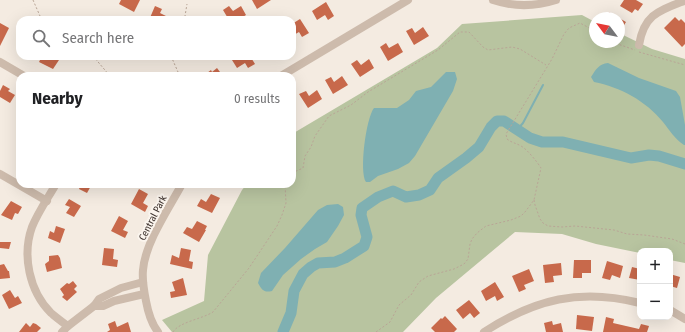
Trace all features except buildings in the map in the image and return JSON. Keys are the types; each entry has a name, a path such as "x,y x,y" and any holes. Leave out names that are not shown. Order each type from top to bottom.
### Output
{"street":[{"path":"288,72 408,0"},
{"path":"493,0 518,6 538,5 556,0"},
{"path":"639,45 641,33 648,21 660,10 684,1"},
{"path":"0,62 17,72"},
{"path":"0,174 16,183"},
{"path":"24,188 47,201"},
{"path":"54,188 33,226 28,242 27,258 29,274 36,292 50,312 65,329 94,306 99,299 121,288 143,282"},
{"name":"Central Park","path":"158,332 148,312 144,294 143,270 147,252 154,234 180,188"},
{"path":"94,306 103,306 114,301 144,294"},
{"path":"484,332 516,314 552,300 574,297 590,297 637,302"},
{"path":"673,312 685,319"}],"path":[{"path":"33,0 40,16"},
{"path":"184,16 187,4"},
{"path":"589,28 580,23 569,28 564,34 547,66 506,134 507,139 525,149 541,168 534,200 540,219 548,226 575,226 614,230 627,234 672,239 685,244"},
{"path":"296,171 304,168 305,156 311,147 315,136 329,116 351,105 368,92 438,50 460,32 469,32 483,47 488,50 512,47 520,49 547,66"},
{"path":"625,47 651,56 685,65"},
{"path":"96,60 107,72"},
{"path":"173,60 178,72"},
{"path":"173,332 176,327 205,317 213,312 249,268 277,226 282,215 286,203 285,188"},
{"path":"376,332 390,322 399,304 411,295 419,282 428,276 454,269 464,264 468,259 472,239 477,233 486,226 498,224 521,216 534,200"}],"green space":[{"path":"582,15 589,19 589,48 625,48 625,36 652,49 685,59 685,263 673,261 673,248 637,248 637,252 596,244 562,234 515,232 436,298 403,332 172,332 162,320 204,301 208,255 244,188 296,188 296,132 437,48 462,24"}],"water":[{"path":"608,63 639,78 676,91 680,97 685,125 685,145 675,137 656,114 641,101 623,91 594,82 591,77 594,72 598,67"},
{"path":"446,72 455,72 457,79 453,91 415,156 409,163 398,169 378,176 370,182 366,182 363,168 364,145 368,122 374,108 397,108 409,100 416,91 431,87"},
{"path":"338,204 343,207 344,215 327,242 301,259 283,275 272,291 267,292 262,289 258,283 261,273 318,210 327,205"}],"waterway":[{"path":"517,130 523,123 543,85"},
{"path":"283,332 291,313 294,291 303,274 318,263 335,262 345,258 364,246 367,237 361,215 362,208 378,197 393,191 406,197 419,195 430,190 438,178 479,147 491,127 497,121 504,121 530,138 542,142 563,142 631,158 649,155 659,156 685,164"}]}
